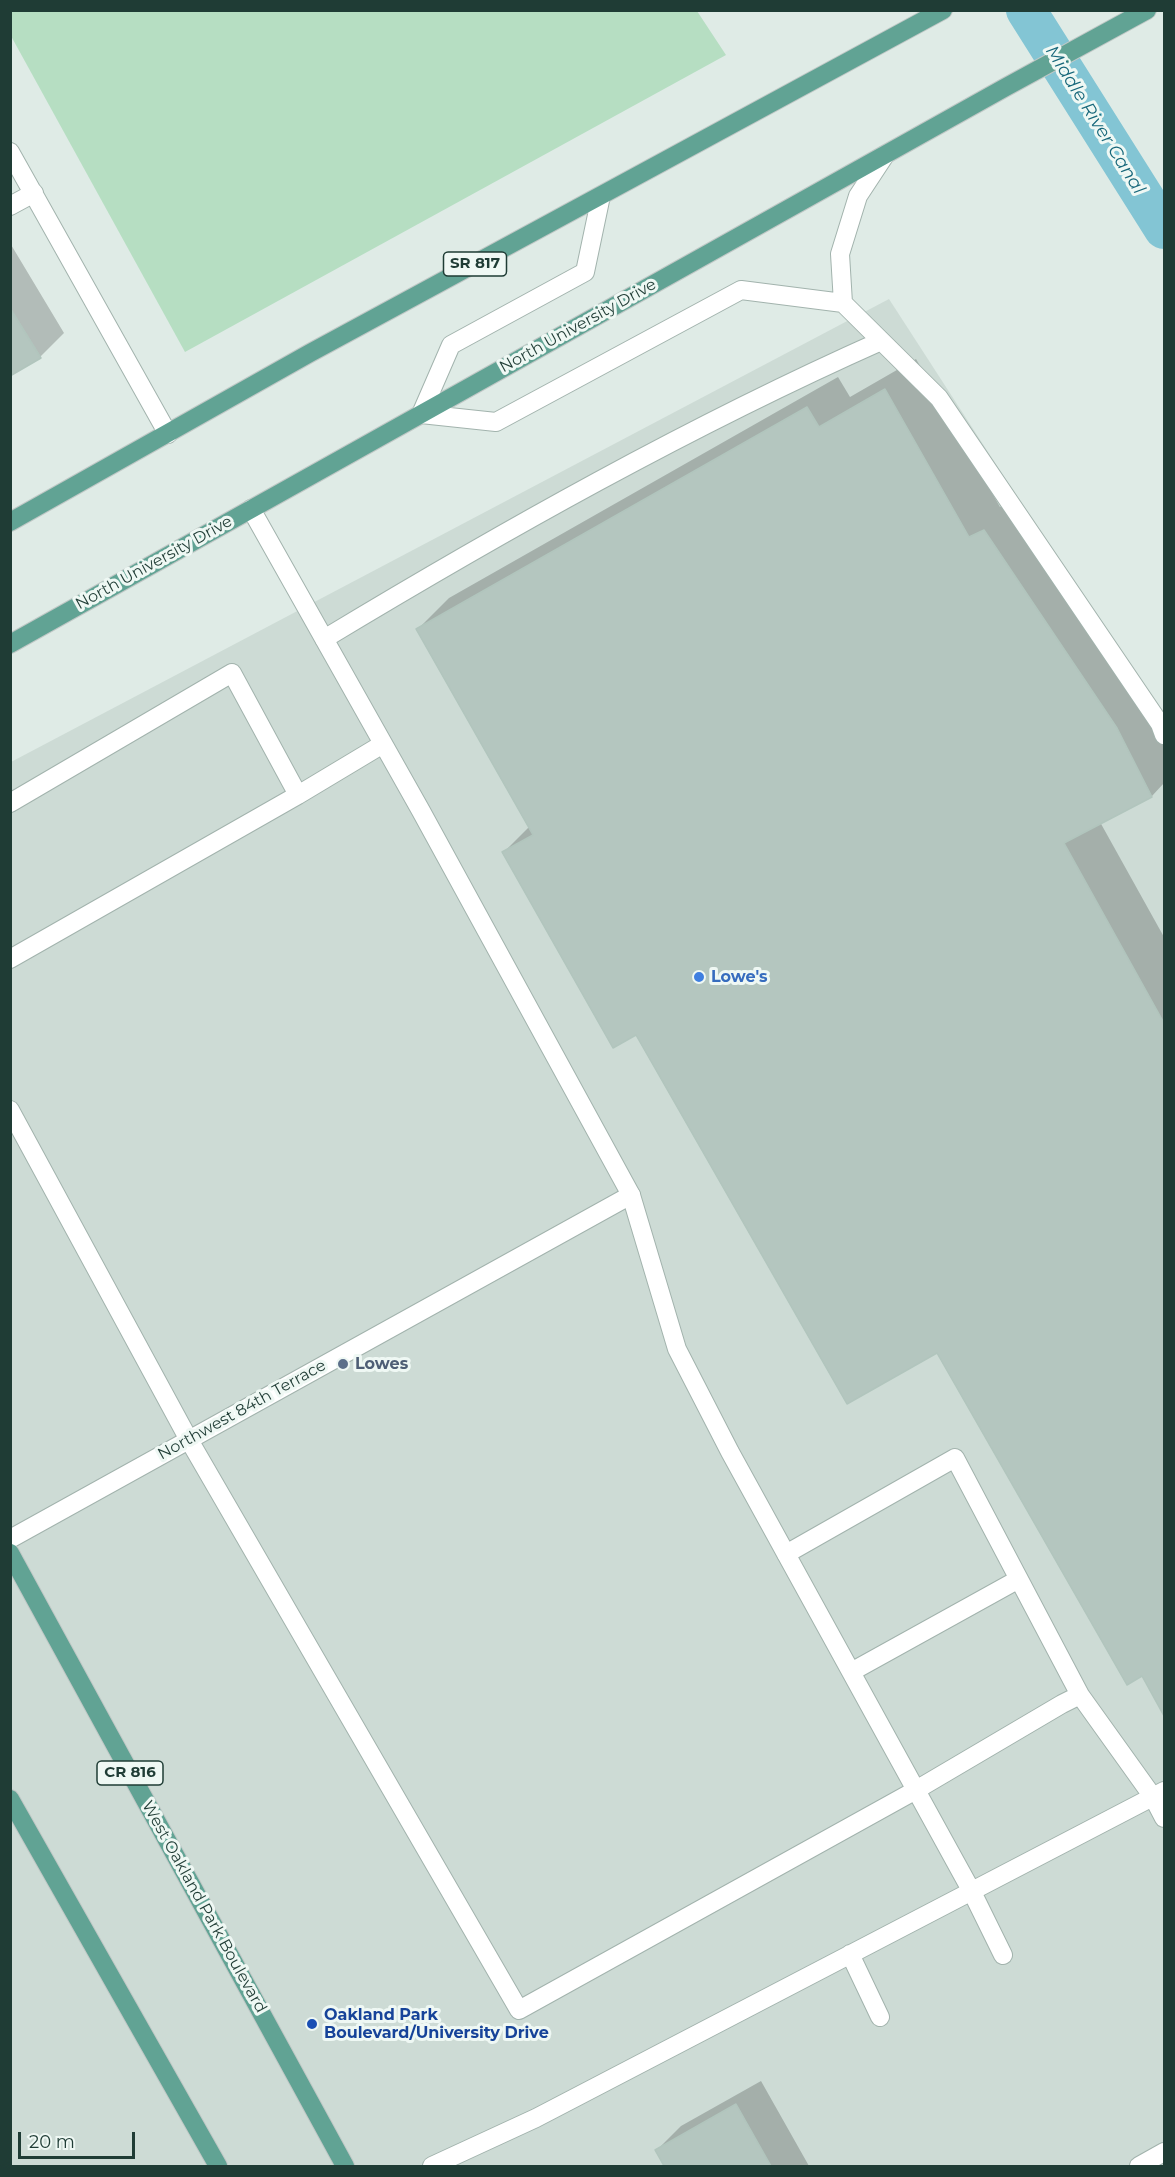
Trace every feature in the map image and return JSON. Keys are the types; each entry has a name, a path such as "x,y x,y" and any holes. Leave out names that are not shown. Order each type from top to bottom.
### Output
{"main road":[{"name":"SR 817","path":"10,522 310,353 943,10"},
{"name":"North University Drive","path":"10,644 1147,10"},
{"name":"West Oakland Park Boulevard","path":"10,1553 345,2166"},
{"path":"10,1799 218,2166"}],"street":[{"path":"10,152 168,434"},
{"path":"843,303 840,254 858,196 885,155"},
{"path":"10,206 34,193"},
{"path":"601,196 585,272 451,345 421,414 496,422 741,290 843,303 939,398 1160,724 1164,735"},
{"path":"324,639 417,582 643,458 828,364 881,340"},
{"path":"251,509 631,1195 677,1349 727,1447 972,1892 1004,1955"},
{"path":"10,803 232,673 298,795"},
{"path":"10,959 383,744"},
{"path":"10,1110 189,1440 519,2010 916,1790 1080,1695"},
{"name":"Northwest 84th Terrace","path":"10,1539 631,1195"},
{"path":"786,1554 955,1458 1080,1695 1159,1794 1164,1818"},
{"path":"851,1672 1019,1579"},
{"path":"432,2166 536,2118 1159,1794"},
{"path":"850,1954 880,2018"},
{"path":"1138,2166 1164,2152"}],"shaded area":[{"path":"889,299 1164,724 1164,2166 11,2166 11,762"}],"green space":[{"path":"10,11 697,11 726,55 185,352 11,36"}],"building":[{"path":"10,308 41,358 10,376"},
{"path":"885,389 969,537 984,530 1117,728 1152,797 1064,843 1164,1023 1164,1716 1142,1676 1127,1685 937,1353 847,1404 636,1035 613,1048 502,852 533,835 416,629 807,407 819,427"},
{"path":"736,2104 771,2166 664,2166 655,2150"}],"waterway":[{"name":"Middle River Canal","path":"1026,10 1164,229"}],"place":[{"name":"Lowe's","path":"699,977"},
{"name":"Lowes","path":"343,1364"},
{"name":"Oakland Park Boulevard/University Drive","path":"312,2024"}]}
